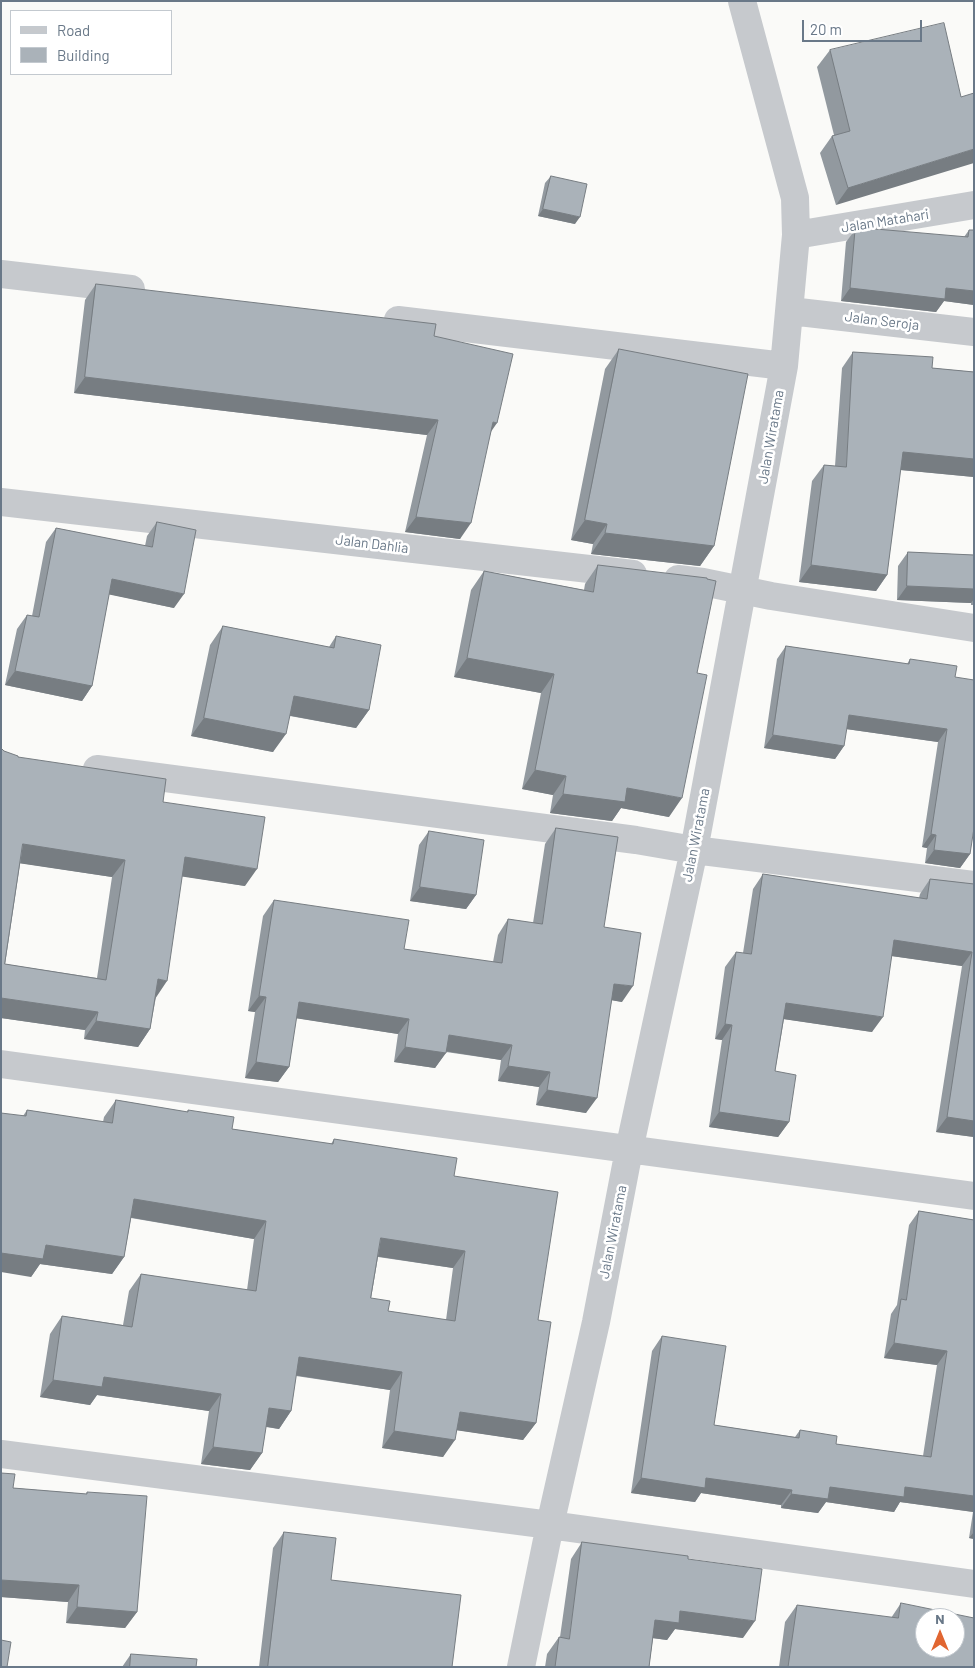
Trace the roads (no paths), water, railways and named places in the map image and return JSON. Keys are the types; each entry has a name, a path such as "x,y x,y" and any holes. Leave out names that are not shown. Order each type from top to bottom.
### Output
{"street":[{"name":"Jalan Wiratama","path":"521,1667 550,1525 596,1322 629,1150 694,850 784,366 796,235 795,198 742,1"},
{"name":"Jalan Matahari","path":"796,235 974,206"},
{"path":"1,274 159,292"},
{"name":"Jalan Seroja","path":"790,311 974,332"},
{"path":"375,318 784,366"},
{"name":"Jalan Dahlia","path":"1,502 703,582 771,596 974,628"},
{"path":"70,766 636,840 694,850 974,885"},
{"path":"1,1064 974,1196"},
{"path":"1,1454 550,1525 974,1584"}]}
